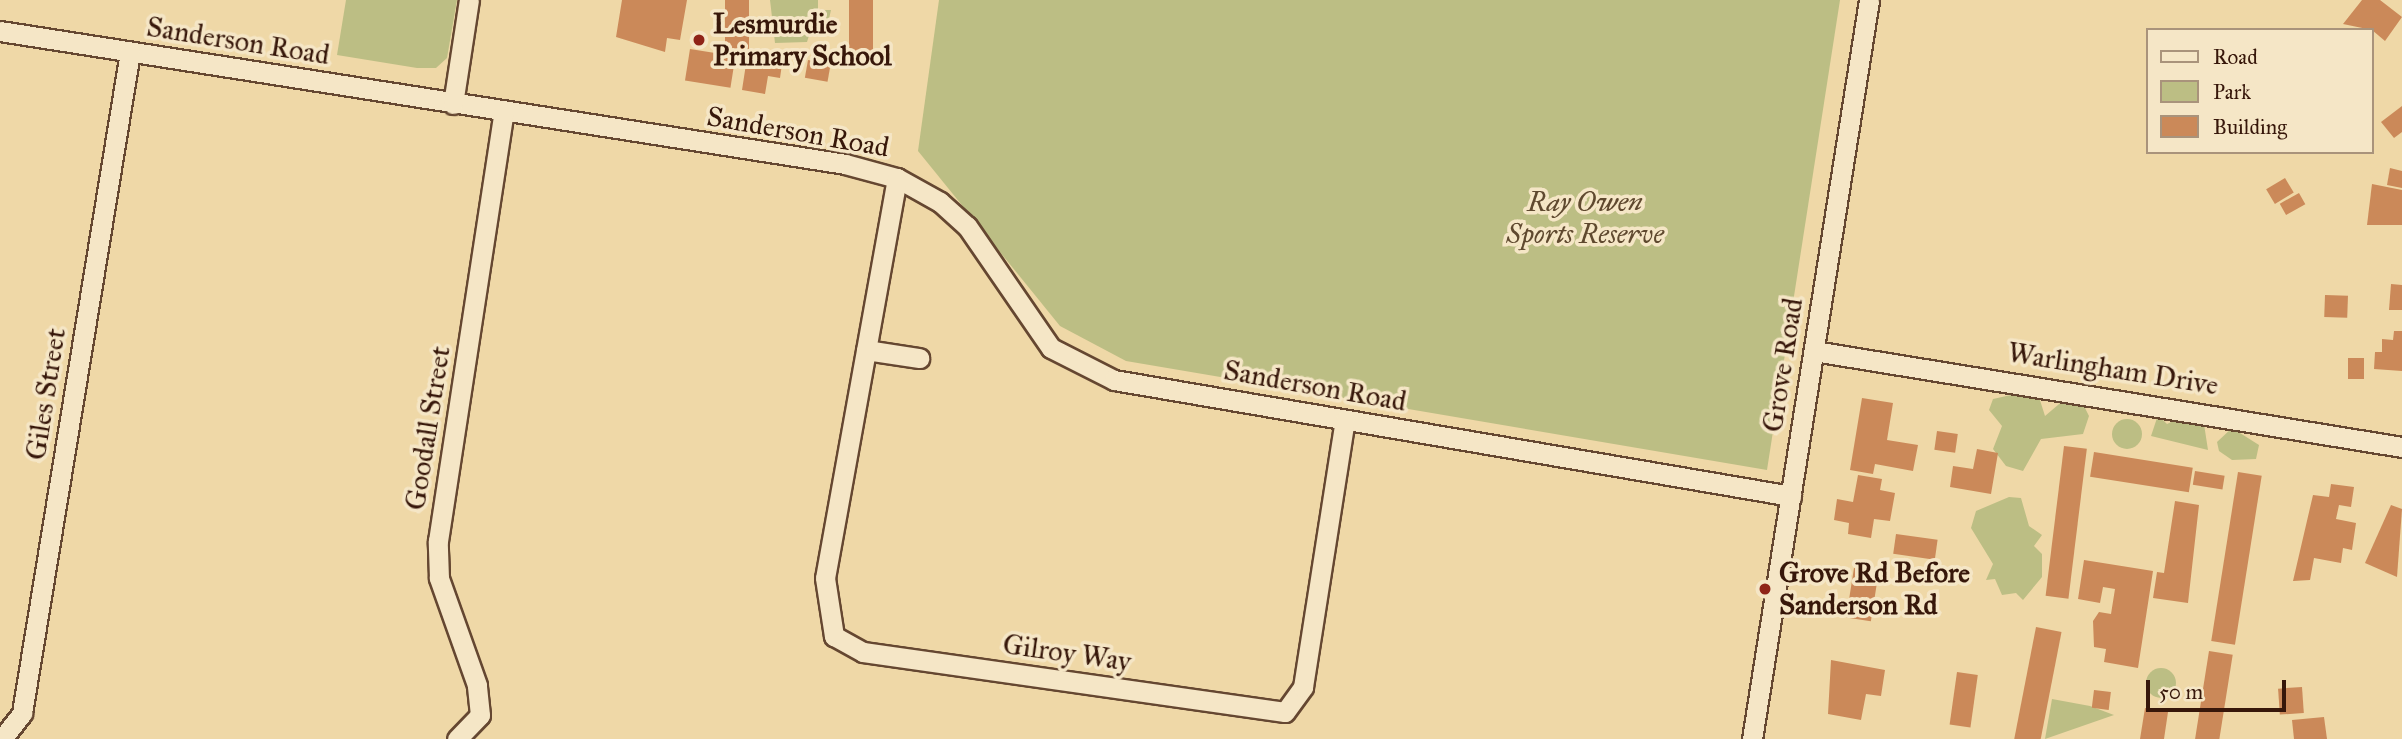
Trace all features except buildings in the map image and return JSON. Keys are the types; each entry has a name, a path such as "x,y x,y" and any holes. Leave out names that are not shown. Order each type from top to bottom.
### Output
{"street":[{"path":"453,104 469,0"},
{"name":"Grove Road","path":"1752,739 1869,0"},
{"name":"Sanderson Road","path":"0,31 845,164 897,178 967,226 1051,348 1114,380 1791,496"},
{"name":"Giles Street","path":"2,739 22,713 130,52"},
{"name":"Goodall Street","path":"457,739 480,715 477,685 439,578 438,541 504,112"},
{"name":"Gilroy Way","path":"897,178 825,578 834,636 877,654 1285,712 1303,687 1345,420"},
{"path":"866,350 919,358"},
{"name":"Warlingham Drive","path":"1814,351 2402,447"}],"green space":[{"path":"346,0 457,0 447,58 436,68 417,68 337,55"},
{"path":"770,0 818,0 818,10 831,10 829,19 811,29 807,42 775,43"},
{"name":"Ray Owen Sports Reserve","path":"939,0 1840,0 1767,470 1126,361 1060,326 918,151"},
{"path":"2020,393 2039,397 2045,416 2065,399 2083,404 2089,416 2083,434 2041,439 2023,471 2006,466 1993,449 2002,426 1989,410 1993,399"},
{"path":"2158,415 2167,424 2182,417 2204,424 2208,450 2151,436"},
{"path":"2127,419 2138,423 2142,434 2138,445 2127,449 2116,445 2112,434 2116,423"},
{"path":"2232,428 2259,445 2256,459 2232,460 2219,451 2217,442"},
{"path":"2009,497 2021,498 2029,526 2042,535 2034,546 2042,554 2042,577 2023,600 2016,593 2002,595 1995,579 1986,580 1993,564 1971,528 1976,511"},
{"path":"2161,668 2172,672 2176,683 2172,694 2161,698 2150,694 2146,683 2150,672"},
{"path":"2052,699 2090,706 2114,715 2045,739"}],"place":[{"name":"Lesmurdie Primary School","path":"699,40"},
{"name":"Grove Rd Before Sanderson Rd","path":"1765,589"}]}
